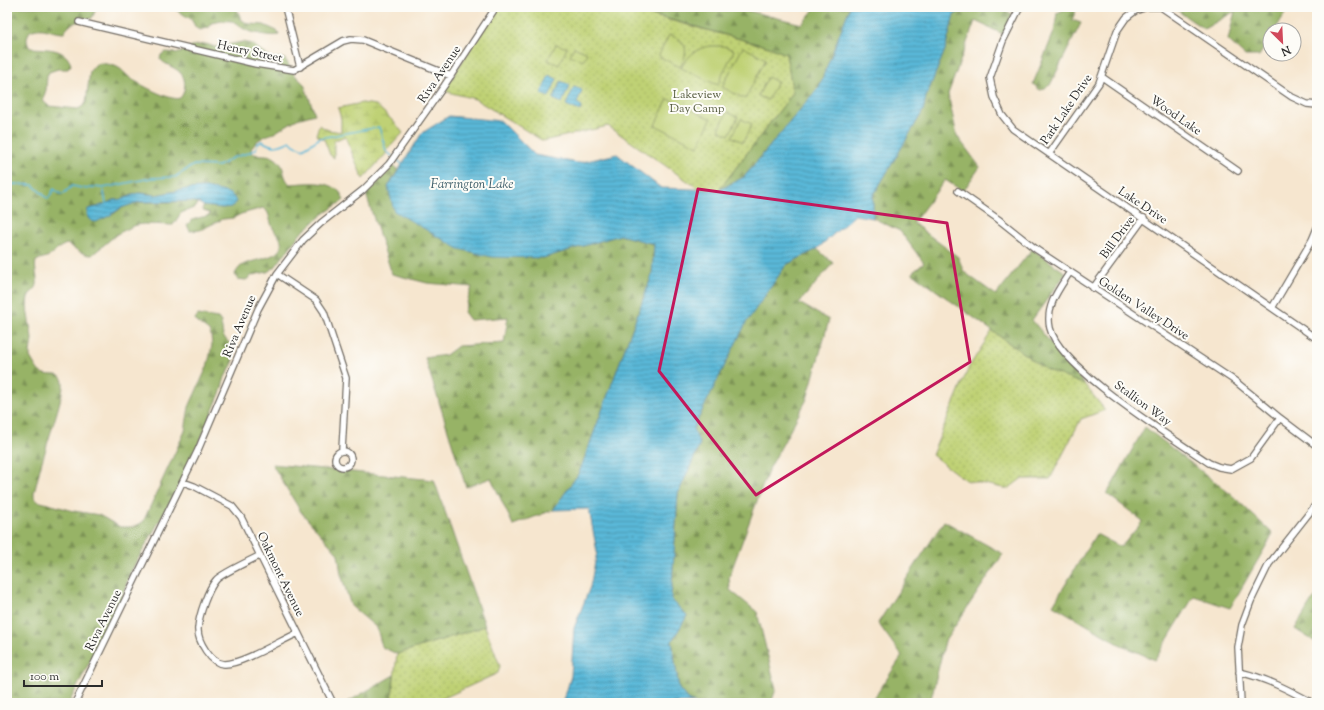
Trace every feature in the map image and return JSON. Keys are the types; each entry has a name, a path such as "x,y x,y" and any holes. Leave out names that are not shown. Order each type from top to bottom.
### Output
{"street":[{"path":"286,7 300,67"},
{"name":"Riva Avenue","path":"75,703 183,482 258,309 277,274 316,227 363,190 392,160 451,76 496,7"},
{"name":"Lake Drive","path":"1020,7 1003,41 990,78 994,97 1002,115 1013,129 1144,218 1317,339"},
{"name":"Park Lake Drive","path":"1049,154 1102,77 1118,31 1126,18 1135,11 1147,7 1161,7 1292,97 1308,104 1317,105"},
{"name":"Henry Street","path":"79,22 256,64 288,70 294,70 300,67 343,41 357,39 363,40 451,76"},
{"name":"Wood Lake","path":"1102,77 1238,171"},
{"name":"Golden Valley Drive","path":"958,191 998,219 1037,250 1235,381 1317,446"},
{"name":"Bill Drive","path":"1093,288 1144,218"},
{"path":"1272,308 1312,240 1317,228"},
{"name":"Stallion Way","path":"1070,272 1055,294 1050,309 1050,328 1058,346 1068,357 1115,397 1209,463 1219,467 1231,469 1251,458 1280,418"},
{"path":"277,274 316,300 324,312 346,378 342,450"},
{"name":"Oakmont Avenue","path":"183,482 194,486 232,506 240,517 333,703"},
{"path":"1241,703 1238,647 1242,625 1250,600 1269,564 1317,503"},
{"path":"259,556 217,579 204,604 198,630 208,655 216,662 224,664 240,660 298,633"},
{"path":"1239,672 1263,678 1280,685 1313,703"}],"highlighted area":[{"path":"698,189 947,223 970,362 756,495 659,371"}],"green space":[{"path":"7,7 97,7 92,18 73,23 64,33 35,29 30,31 27,37 30,48 48,49 60,52 65,55 71,65 68,69 58,69 49,72 43,99 49,106 78,109 83,106 86,103 90,71 96,64 115,66 133,80 162,95 180,98 184,92 184,80 180,72 160,59 161,55 165,52 180,53 192,46 206,44 215,47 243,42 252,44 271,58 285,59 295,75 304,84 315,114 297,119 274,133 265,136 257,141 251,149 252,153 269,155 280,162 285,177 290,184 321,183 329,185 340,193 344,200 322,215 300,234 275,267 267,272 253,275 246,280 237,279 235,274 240,267 266,258 278,252 281,247 281,241 272,226 268,213 263,208 241,214 233,218 223,219 200,230 190,231 187,225 189,222 210,215 210,213 203,211 202,209 204,206 223,208 217,190 201,188 156,195 142,193 134,194 123,199 114,200 88,209 114,214 120,209 133,203 140,202 188,201 198,203 196,207 181,213 173,225 143,224 133,226 117,234 92,255 82,253 67,244 49,256 36,261 35,267 37,285 29,295 27,302 32,339 30,357 40,372 43,374 60,376 63,382 59,405 34,493 34,497 37,501 74,511 99,515 120,527 134,527 143,522 185,431 189,407 207,367 212,345 211,335 209,331 195,319 198,315 218,318 221,322 223,336 234,350 232,365 225,377 221,391 192,460 130,573 122,597 69,703 7,703"},
{"path":"171,7 236,7 241,19 245,22 264,25 277,31 279,35 266,35 251,32 231,21 211,23 209,27 200,30 196,28 191,19"},
{"name":"Lakeview Day Camp","path":"496,7 621,7 769,47 786,54 793,93 719,190 699,189 608,126 543,141 475,99 444,91"},
{"path":"625,7 733,7 802,24 816,7 850,7 819,87 744,177 719,190 793,93 786,54 769,47"},
{"path":"961,7 999,7 1012,14 1003,34 975,21 948,94 957,136 980,167 963,191 945,180 913,223 958,257 964,272 996,295 1032,249 1066,273 1032,320 1085,385 1045,369 912,273 924,263 900,231 873,218 873,196 923,111 926,97 945,50 954,15 963,10"},
{"path":"1066,7 1077,7 1072,20 1081,23 1050,85 1040,90 1033,84 1054,32 1057,13"},
{"path":"1172,7 1289,7 1280,22 1262,22 1262,51 1259,56 1245,56 1228,40 1235,11 1204,29"},
{"path":"669,35 680,40 685,48 685,57 680,67 660,57 659,55"},
{"path":"556,44 567,48 559,65 548,60"},
{"path":"710,46 723,46 734,50 718,84 681,68 693,53"},
{"path":"574,47 587,53 583,61 570,55"},
{"path":"743,47 766,59 745,99 722,87"},
{"path":"768,77 777,82 768,100 758,96"},
{"path":"668,99 711,119 698,146 655,125"},
{"path":"362,103 376,105 403,133 363,179 345,136 334,141 334,158 330,155 324,139 316,135 319,125 328,130 341,132 341,119 338,108"},
{"path":"727,112 738,117 729,135 719,130"},
{"path":"741,119 752,124 743,142 732,137"},
{"path":"393,166 398,170 388,187 543,258 620,235 654,244 652,275 579,473 553,510 513,525 491,478 466,487 425,358 446,355 458,346 504,343 508,317 470,320 464,312 472,287 427,283 392,274 366,194"},
{"path":"817,249 833,263 799,303 829,320 807,399 768,471 729,577 730,590 757,612 776,689 771,703 695,703 689,701 679,689 672,641 687,616 671,600 678,494 700,444 693,429 746,322 786,265"},
{"path":"992,331 1045,369 1085,385 1105,410 1081,419 1050,479 1021,479 1008,489 965,480 932,455 969,367"},
{"path":"1145,427 1233,496 1273,534 1230,608 1194,596 1155,660 1119,644 1053,605 1096,534 1121,547 1143,521 1107,494"},
{"path":"272,464 434,480 485,626 397,654 382,647 377,628 351,606 341,574 338,554 301,512"},
{"path":"944,521 1003,554 945,641 930,703 871,703 902,656 878,623"},
{"path":"1317,596 1317,643 1295,629 1311,602"},
{"path":"485,626 500,666 498,673 433,703 396,703 392,695 397,654"},
{"path":"394,675 392,695 396,703 346,703"}],"water":[{"name":"Farrington Lake","path":"850,7 961,7 963,10 954,15 945,50 926,97 923,111 873,196 873,218 855,215 817,249 786,265 746,323 693,429 700,444 678,494 671,599 687,616 672,641 679,689 689,701 695,703 563,703 571,676 574,628 590,587 597,552 589,509 553,510 579,473 652,275 654,244 620,235 543,258 492,257 459,249 394,211 388,187 422,133 449,116 501,121 535,155 578,163 617,154 661,188 719,190 744,177 819,87"},
{"path":"549,75 557,79 549,97 541,94"},
{"path":"561,81 570,85 562,103 553,99"},
{"path":"574,87 582,90 577,103 582,106 580,111 566,105"},
{"path":"206,188 229,193 235,199 236,203 231,207 223,208 204,206 197,202 188,201 139,202 121,208 96,222 91,221 87,214 88,209 138,193 156,195 187,189"}],"waterway":[{"path":"7,189 14,184 33,185 48,199 54,189 62,195 72,186 87,189 93,187 103,188 151,178 175,177 194,165 219,166 232,158 256,149 257,144 262,141 273,146 282,145 290,141 294,145 303,149 320,138 379,127 386,151 392,156"},
{"path":"395,158 402,164"},
{"path":"103,188 106,203"}]}
